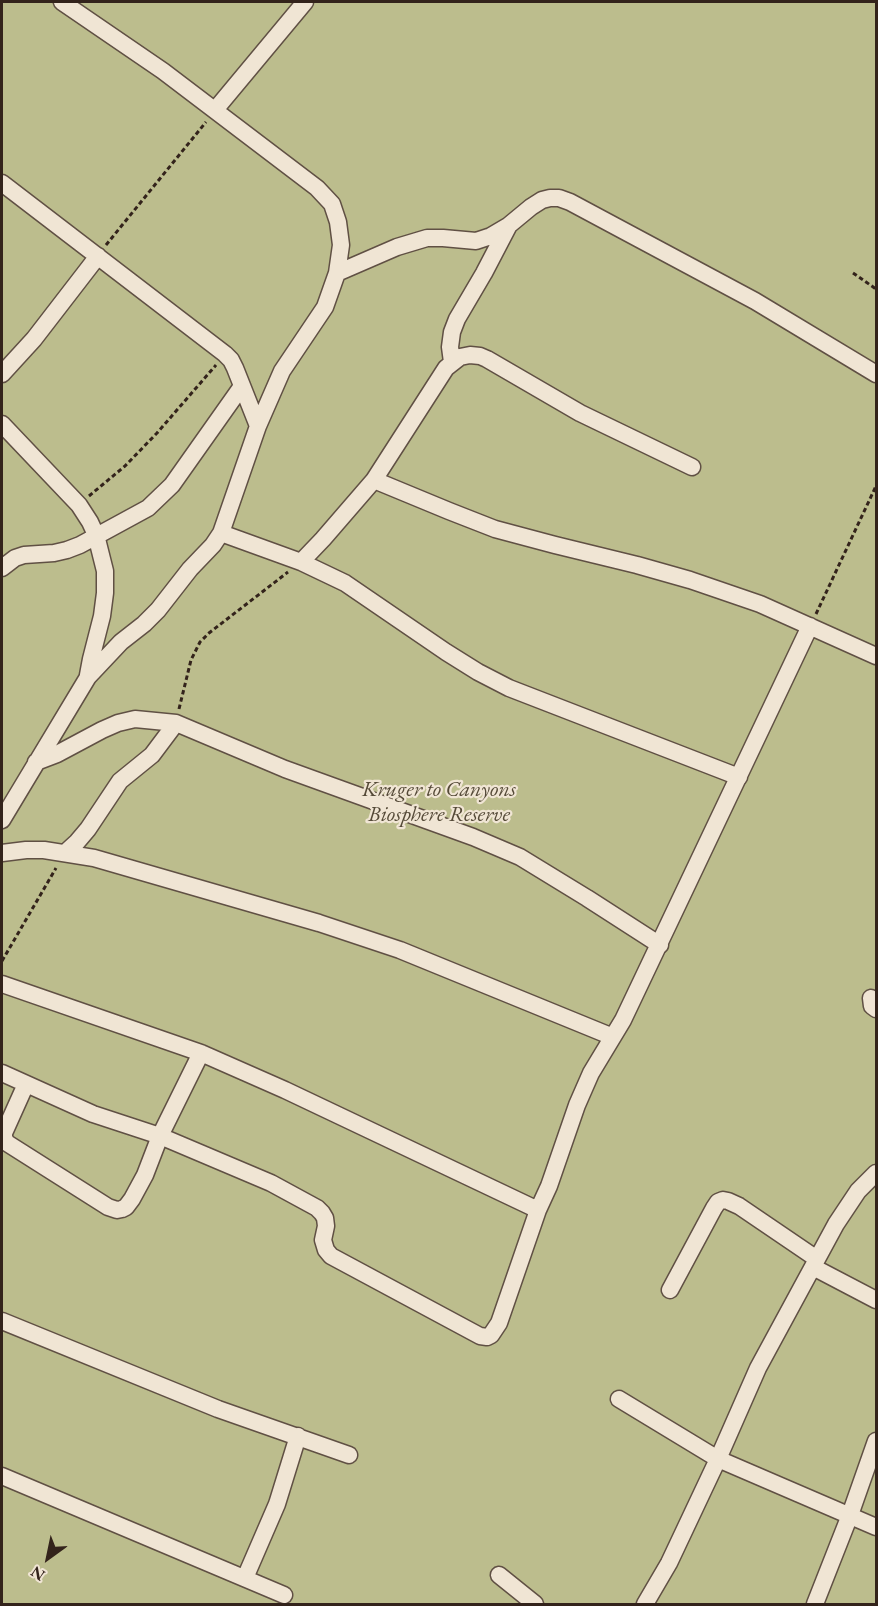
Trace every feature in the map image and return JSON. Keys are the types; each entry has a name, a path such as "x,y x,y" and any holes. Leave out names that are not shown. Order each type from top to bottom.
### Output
{"street":[{"path":"215,110 305,2"},
{"path":"3,814 88,677 113,649 158,610 221,533 258,426 282,371 325,307 337,273 341,245 338,222 332,204 317,188 74,5"},
{"path":"2,183 225,354 235,368 258,426"},
{"path":"337,273 397,247 427,238 476,241 491,236 542,200 559,198 754,302 876,374"},
{"path":"452,362 450,347 457,319 508,226"},
{"path":"2,374 34,339 98,256"},
{"path":"301,562 374,480 446,368 460,357 480,356 505,368 580,413 692,467"},
{"path":"2,568 15,558 24,555 67,550 148,508 159,499 195,454 242,386"},
{"path":"2,424 79,504 96,536 105,572 105,593 88,677"},
{"path":"374,480 495,529 638,565 760,604 876,656"},
{"path":"221,533 301,562 345,583 446,652 509,688 739,777"},
{"path":"2,1073 93,1114 160,1136 271,1183 316,1208 325,1218 323,1240 331,1256 480,1336 491,1335 499,1323 538,1210 591,1073 623,1020 660,945 810,626"},
{"path":"36,762 118,723 135,720 176,723 285,769 410,813 520,857 660,945"},
{"path":"65,853 88,829 120,782 152,755 176,723"},
{"path":"2,854 26,849 94,858 319,923 400,950 613,1037"},
{"path":"2,984 201,1053 285,1090 538,1210"},
{"path":"26,1084 4,1133 6,1143 108,1207 117,1210 126,1207 145,1175 160,1136 201,1053"},
{"path":"645,1605 669,1563 758,1368 836,1224 858,1191 876,1173"},
{"path":"670,1290 714,1208 718,1202 723,1200 739,1206 815,1263 876,1300"},
{"path":"2,1321 218,1409 349,1455"},
{"path":"619,1399 718,1459 876,1527"},
{"path":"245,1578 277,1503 298,1436"},
{"path":"815,1605 876,1442"},
{"path":"2,1476 284,1595"},
{"path":"499,1575 535,1605"}],"path":[{"path":"98,256 215,110"},
{"path":"853,273 876,290"},
{"path":"79,504 125,465 157,433 225,354"},
{"path":"810,626 876,486"},
{"path":"176,723 191,660 200,642 301,562"},
{"path":"2,961 65,853"}],"green space":[{"name":"Kruger to Canyons Biosphere Reserve","path":"2,2 876,2 876,1604 2,1604"}]}
